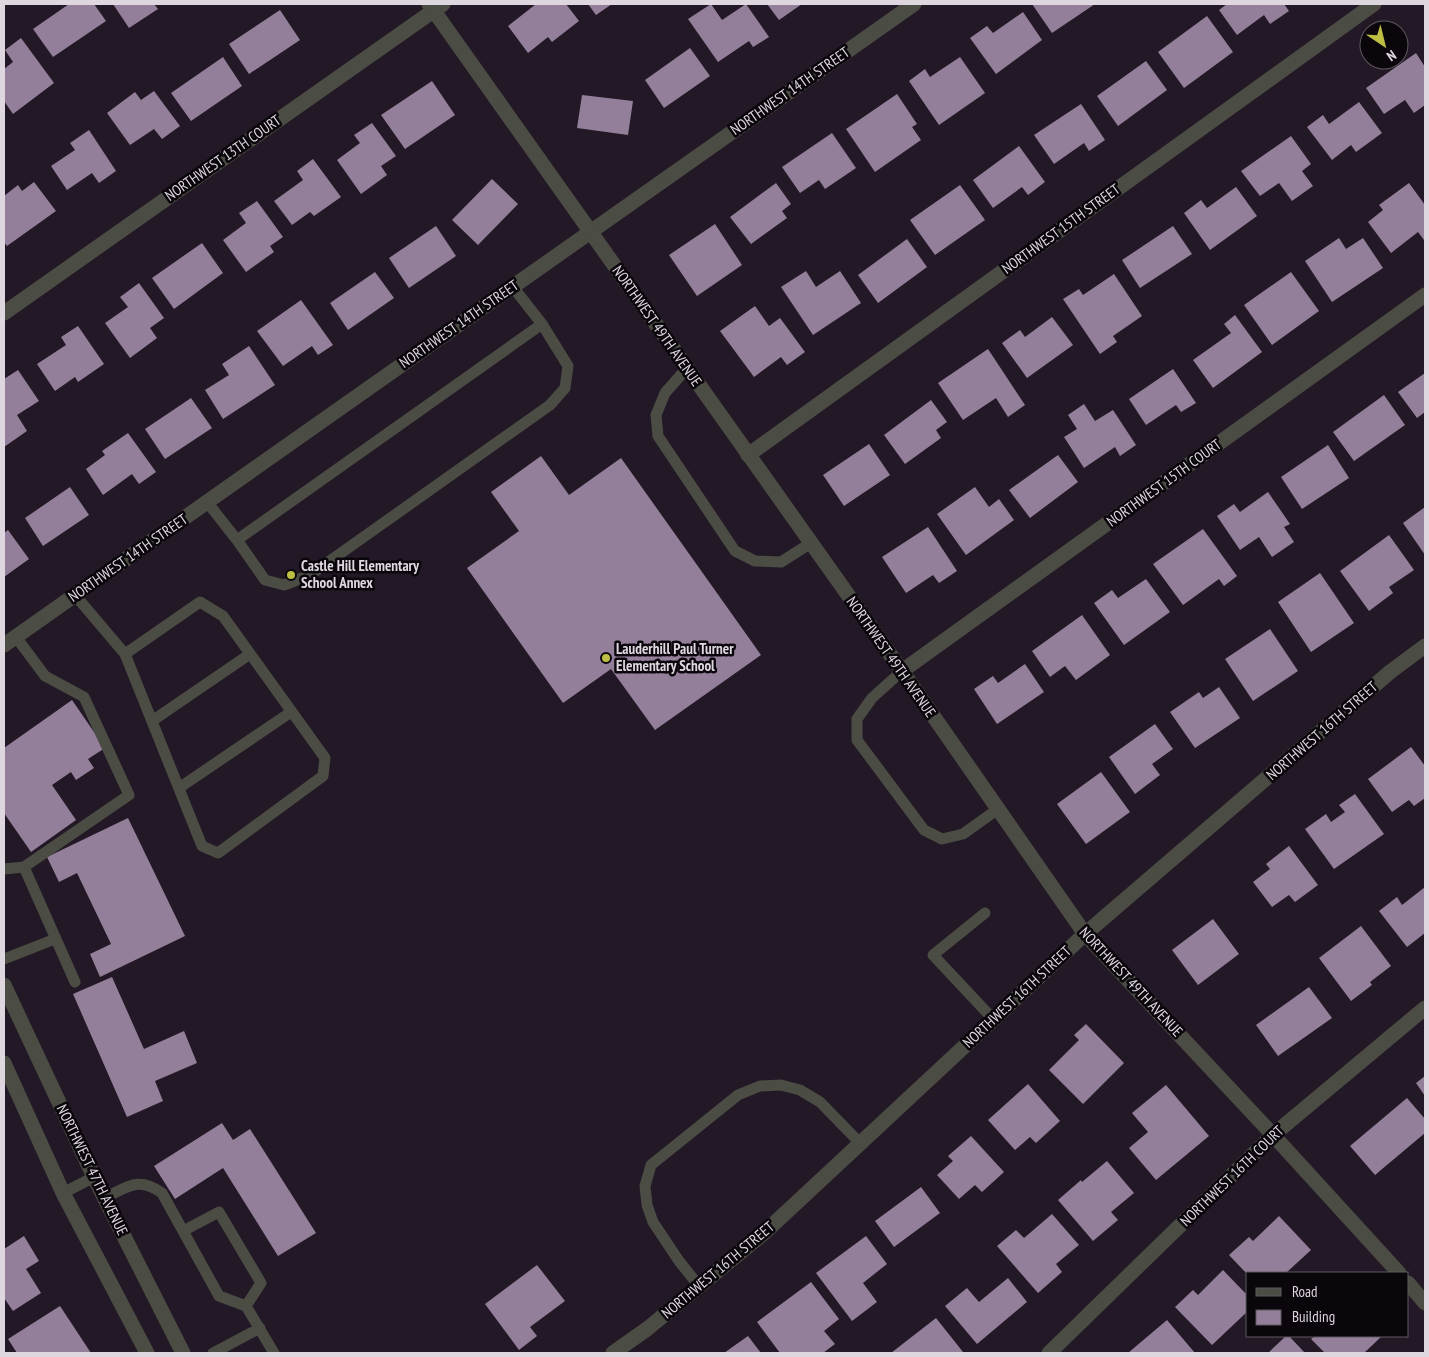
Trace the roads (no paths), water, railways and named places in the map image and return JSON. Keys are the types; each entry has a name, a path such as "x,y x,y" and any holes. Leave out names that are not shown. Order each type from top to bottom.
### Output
{"street":[{"name":"NORTHWEST 14TH STREET","path":"10,641 914,4"},
{"name":"NORTHWEST 15TH STREET","path":"748,455 1374,4"},
{"name":"NORTHWEST 49TH AVENUE","path":"435,6 590,232 902,671 1085,934 1274,1135 1397,1272"},
{"name":"NORTHWEST 13TH COURT","path":"4,313 435,6"},
{"name":"NORTHWEST 15TH COURT","path":"902,671 1425,295"},
{"name":"NORTHWEST 16TH STREET","path":"613,1353 647,1329 764,1232 1085,934 1390,672 1425,646"},
{"name":"NORTHWEST 47TH AVENUE","path":"4,985 104,1198 184,1353"},
{"name":"NORTHWEST 16TH COURT","path":"1048,1353 1274,1135 1425,1008"},
{"path":"4,1063 63,1192 147,1353"},
{"path":"1409,1285 1425,1303"}],"lane":[{"path":"206,502 237,540 265,580 284,585 310,576 550,405 565,388 568,366 542,324 513,287"},
{"path":"237,540 542,324"},
{"path":"687,368 665,393 662,400 656,415 658,436 735,551 755,561 780,562 811,544"},
{"path":"75,595 125,654 202,846 218,853 323,776 325,758 223,616 200,602 125,654"},
{"path":"4,869 24,866 129,795 84,697 45,676 10,641"},
{"path":"152,720 250,654"},
{"path":"902,671 872,698 857,719 857,740 924,830 942,839 963,834 998,809"},
{"path":"179,788 291,712"},
{"path":"24,866 75,982"},
{"path":"985,913 933,954 993,1019"},
{"path":"4,959 55,939"},
{"path":"699,1286 679,1261 653,1222 647,1205 645,1186 651,1165 738,1095 760,1086 781,1085 800,1090 820,1102 860,1143"},
{"path":"63,1192 94,1177"},
{"path":"104,1198 138,1183 152,1186 162,1193 219,1296 246,1306 274,1353"},
{"path":"183,1231 218,1212 261,1283 246,1306"},
{"path":"213,1353 260,1328"}],"place":[{"name":"Castle Hill Elementary School Annex","path":"291,575"},
{"name":"Lauderhill Paul Turner Elementary School","path":"606,658"}]}
